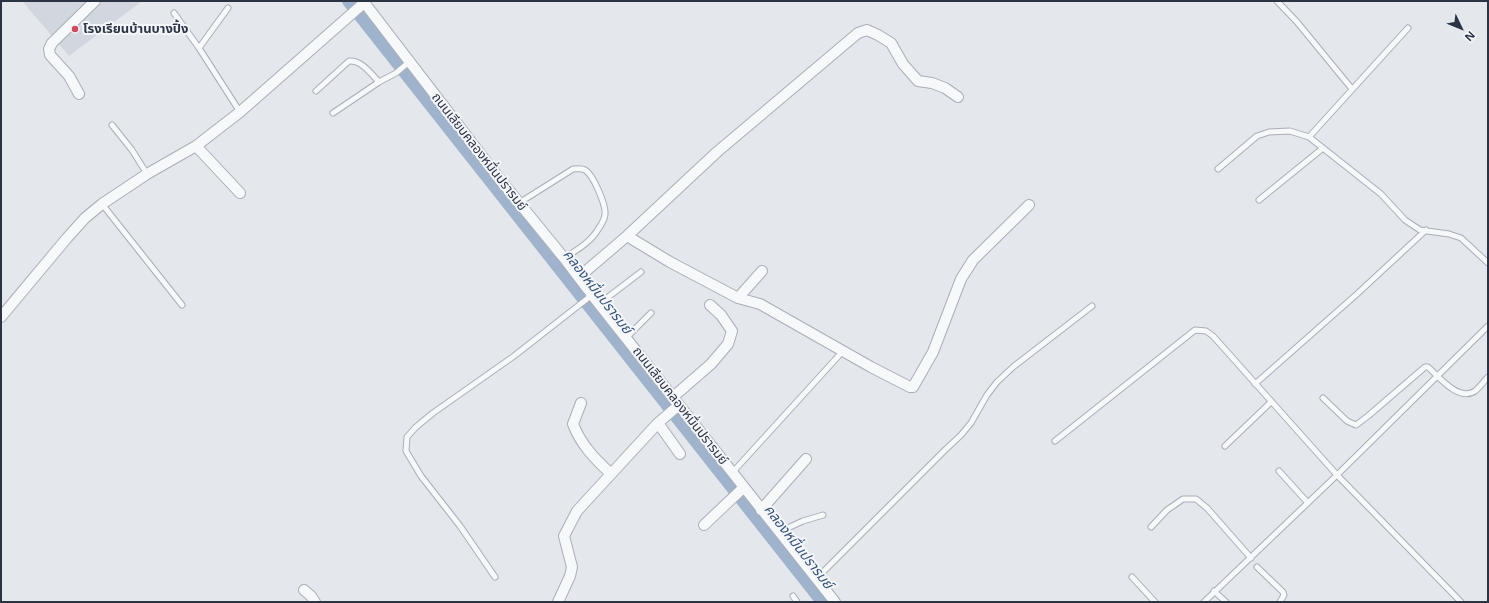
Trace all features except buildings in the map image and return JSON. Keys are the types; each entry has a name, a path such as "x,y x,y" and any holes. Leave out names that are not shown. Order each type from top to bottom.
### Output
{"street":[{"path":"79,94 69,76 50,55 49,50 52,43 95,1"},
{"path":"1,317 85,218 102,204 147,174 196,146 240,112 363,3"},
{"name":"ถนนเลียบคลองหมื่นปรารมย์","path":"363,3 406,64 579,277 588,298 599,304 675,404 732,473 737,493 761,510 835,602"},
{"path":"579,277 627,236 717,152 858,33 867,30 891,43 903,64 918,81 932,83 945,88 958,97"},
{"path":"196,146 240,193"},
{"path":"627,236 670,262 738,298 760,304 871,367 910,387 913,387 933,352 961,279 973,260 1029,205"},
{"path":"738,298 762,270"},
{"path":"558,602 570,576 572,567 564,536 577,511 712,364 728,344 732,331 721,314 710,305"},
{"path":"581,403 573,424 578,436 584,446 611,474"},
{"path":"660,420 680,454"},
{"path":"761,510 806,460"},
{"path":"704,525 737,493"},
{"path":"304,590 315,602"}],"lane":[{"path":"1277,1 1302,28 1352,89"},
{"path":"199,48 228,8"},
{"path":"174,13 199,48 240,112"},
{"path":"1309,137 1408,28"},
{"path":"316,91 349,61 354,60 360,63 379,82"},
{"path":"333,113 379,82 396,73 406,64"},
{"path":"112,125 132,150 147,174"},
{"path":"1218,169 1257,136 1269,132 1290,131 1309,137 1381,194 1405,220 1420,230 1461,238 1488,263"},
{"path":"1259,200 1323,148"},
{"path":"519,203 573,169 581,169 588,172 602,201 605,214 599,229 591,239 580,249 564,258"},
{"path":"102,204 182,305"},
{"path":"1255,384 1357,294 1426,230"},
{"path":"599,304 641,272"},
{"path":"495,578 460,526 421,476 406,452 407,437 416,427 433,413 514,356 580,306 588,298"},
{"path":"816,579 961,435 971,423 987,395 997,382 1013,367 1092,306"},
{"path":"626,338 651,313"},
{"path":"1204,602 1337,475 1488,326"},
{"path":"1055,441 1195,330 1206,331 1213,336 1337,475 1461,602"},
{"path":"732,473 843,351"},
{"path":"1323,398 1347,421 1356,425 1425,367 1428,367 1453,390 1468,394 1474,391 1488,377"},
{"path":"1225,446 1271,402"},
{"path":"1279,471 1308,503"},
{"path":"1150,527 1167,510 1183,499 1196,499 1207,508 1251,558"},
{"path":"779,532 803,521 823,515"},
{"path":"1257,567 1283,592 1284,595 1280,602"},
{"path":"1132,576 1155,602"},
{"path":"1214,591 1226,602"},
{"path":"792,596 797,602"}],"shaded area":[{"name":"โรงเรียนบ้านบางปิ้ง","path":"22,1 142,1 69,56"}],"waterway":[{"name":"คลองหมื่นปรารมย์","path":"348,1 822,602"}],"place":[{"name":"โรงเรียนบ้านบางปิ้ง","path":"75,29"}]}
